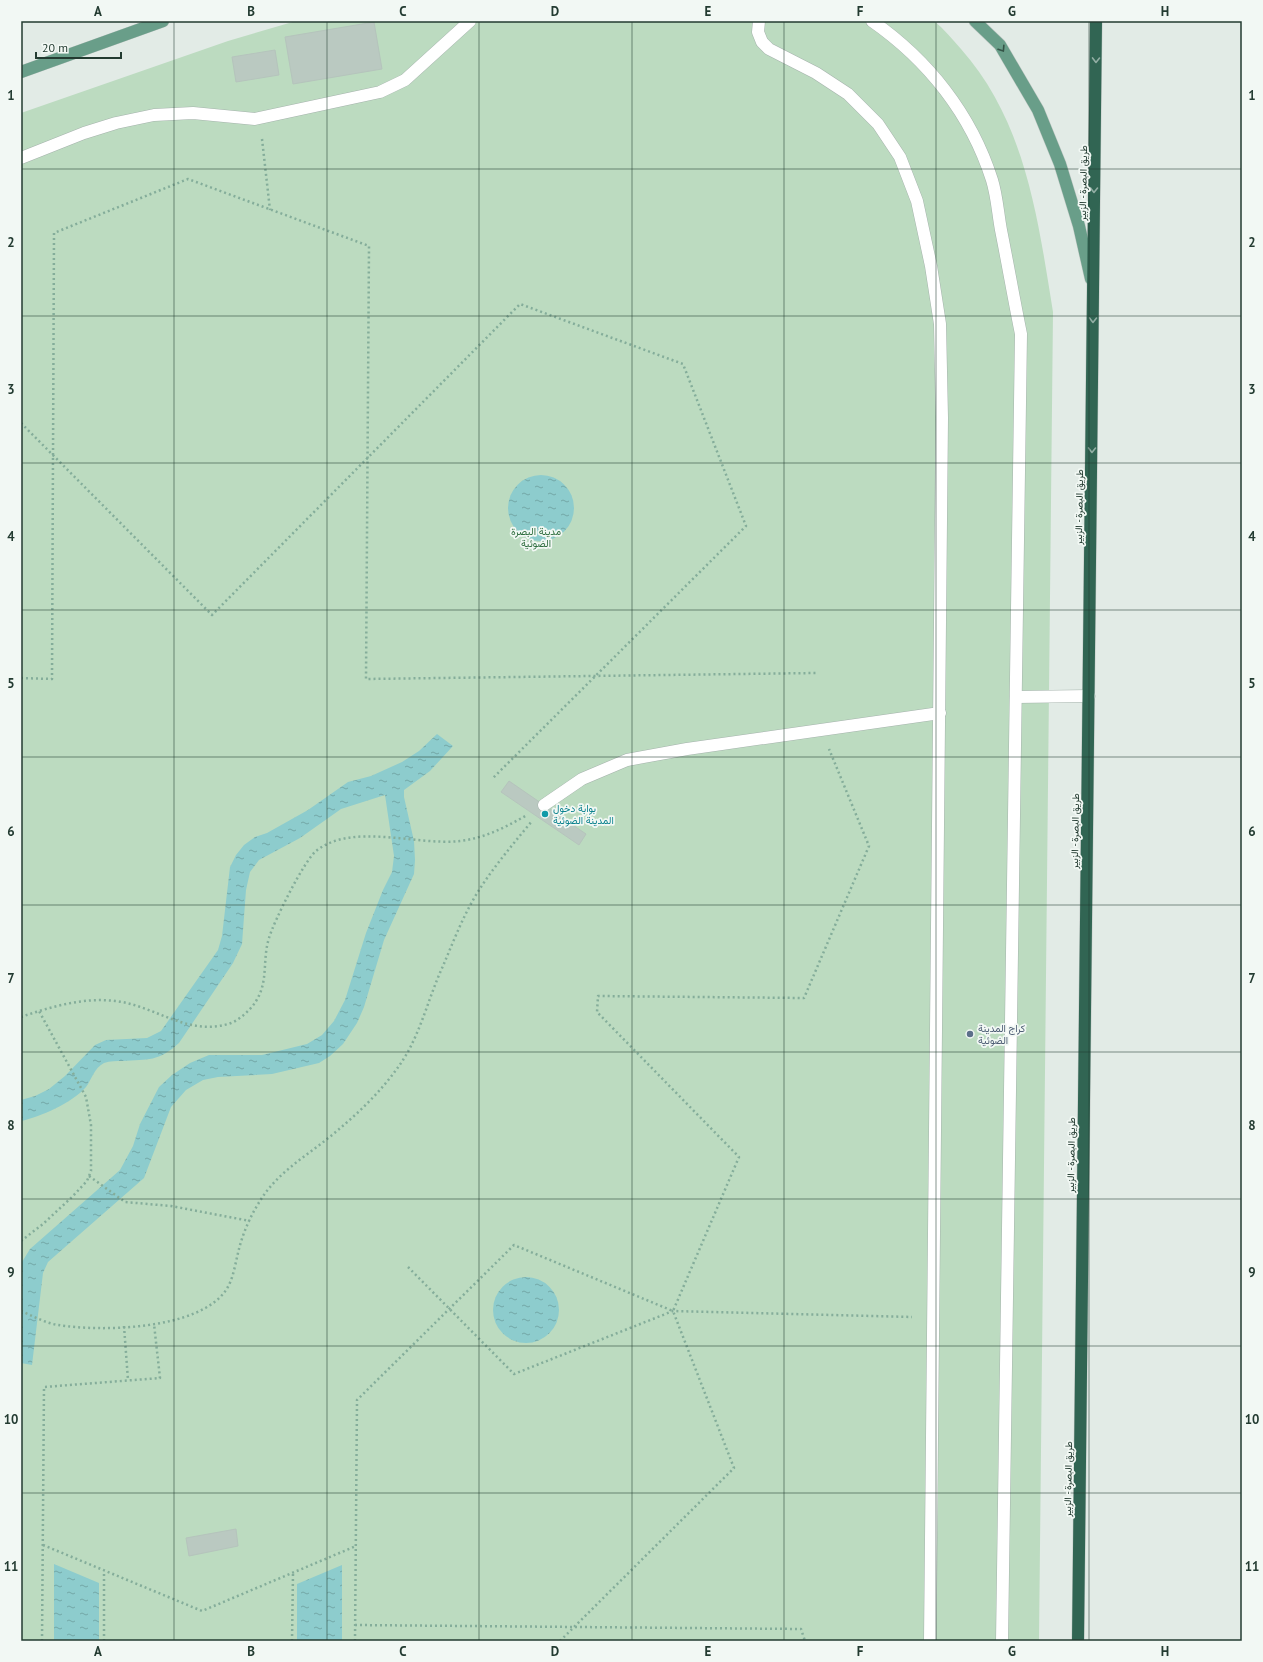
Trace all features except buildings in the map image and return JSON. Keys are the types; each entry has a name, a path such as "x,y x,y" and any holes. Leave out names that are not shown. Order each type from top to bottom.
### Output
{"highway":[{"name":"طريق البصرة - الزبير","path":"1078,1641 1096,21"}],"main road":[{"path":"21,72 163,21"},
{"path":"975,21 1000,45 1038,110 1060,164 1077,219 1093,288"}],"street":[{"path":"21,158 84,133 116,123 154,115 193,113 258,118 380,92 405,80 470,21"},
{"path":"759,21 758,32 762,42 769,49 816,73 848,94 878,124 900,157 917,201 931,266 939,317 942,361 940,713 930,1641"},
{"path":"872,21 898,39 919,59 952,99 976,139 992,180 1021,334 1002,1641"},
{"path":"1016,697 1089,696"},
{"path":"544,805 582,779 627,760 687,749 940,713"}],"path":[{"path":"258,118 270,210"},
{"path":"21,678 52,678 54,233 188,179 369,246 366,679 816,673"},
{"path":"21,423 212,615 520,304 683,364 746,526 493,778"},
{"path":"560,1641 734,1468 673,1311 739,1156 597,1012 598,996 804,998 869,846 821,730"},
{"path":"21,1017 39,1011 98,1000 131,1004 163,1017 201,1027 229,1024 245,1014 261,994 269,939 282,908 307,863 315,852 328,844 344,839 362,836 441,842 476,838 499,830 531,813"},
{"path":"21,1311 43,1321 57,1325 87,1328 154,1324 194,1315 212,1305 227,1290 243,1235 267,1192 283,1173 338,1130 386,1082 403,1060 413,1041 443,966 480,889 536,816"},
{"path":"21,1241 43,1224 72,1197 87,1181 91,1171 91,1125 86,1097 39,1011"},
{"path":"89,1176 125,1202 171,1206 250,1221"},
{"path":"355,1641 357,1400 514,1245 673,1311 933,1317"},
{"path":"408,1267 514,1374 673,1311"},
{"path":"42,1641 44,1387 160,1378 154,1324"},
{"path":"124,1326 128,1380"},
{"path":"43,1546 202,1611 356,1546"},
{"path":"104,1571 104,1641"},
{"path":"292,1641 293,1573"},
{"path":"355,1626 801,1629 806,1641"}],"green space":[{"name":"مدينة البصرة الضوئية","path":"296,21 934,21 961,49 983,77 1001,108 1015,140 1026,173 1041,242 1053,312 1039,1641 21,1641 21,113 228,41"}],"water":[{"path":"541,475 554,477 564,485 572,495 574,508 572,521 564,531 554,539 541,541 528,539 518,531 510,521 508,508 510,495 518,485 528,477"},
{"path":"437,734 453,746 430,771 404,790 404,797 414,841 414,874 384,940 364,1007 357,1023 343,1044 330,1056 319,1063 272,1074 218,1077 203,1080 186,1090 171,1107 144,1178 48,1262 43,1273 32,1365 21,1363 22,1262 30,1249 120,1170 133,1146 140,1124 159,1087 172,1075 190,1063 209,1055 262,1055 307,1044 322,1035 334,1021 345,1000 366,933 383,890 392,872 394,856 385,795 341,809 300,838 259,860 250,872 246,890 242,944 233,963 179,1043 172,1049 159,1057 104,1063 95,1071 86,1087 73,1098 46,1113 21,1121 21,1100 35,1096 49,1089 65,1076 95,1045 106,1040 147,1038 161,1031 218,950 222,936 230,867 236,855 244,845 255,837 267,833 308,810 348,782 371,776 402,762 419,751"},
{"path":"526,1277 539,1280 549,1287 556,1297 559,1310 556,1323 549,1333 539,1340 526,1343 513,1340 503,1333 496,1323 493,1310 496,1297 503,1287 513,1280"},
{"path":"54,1564 99,1583 99,1641 54,1641"},
{"path":"342,1565 342,1641 297,1641 297,1584"}],"place":[{"name":"بوابة دخول المدينة الضوئية","path":"545,814"},
{"name":"كراج المدينة الضوئية","path":"970,1034"}]}
